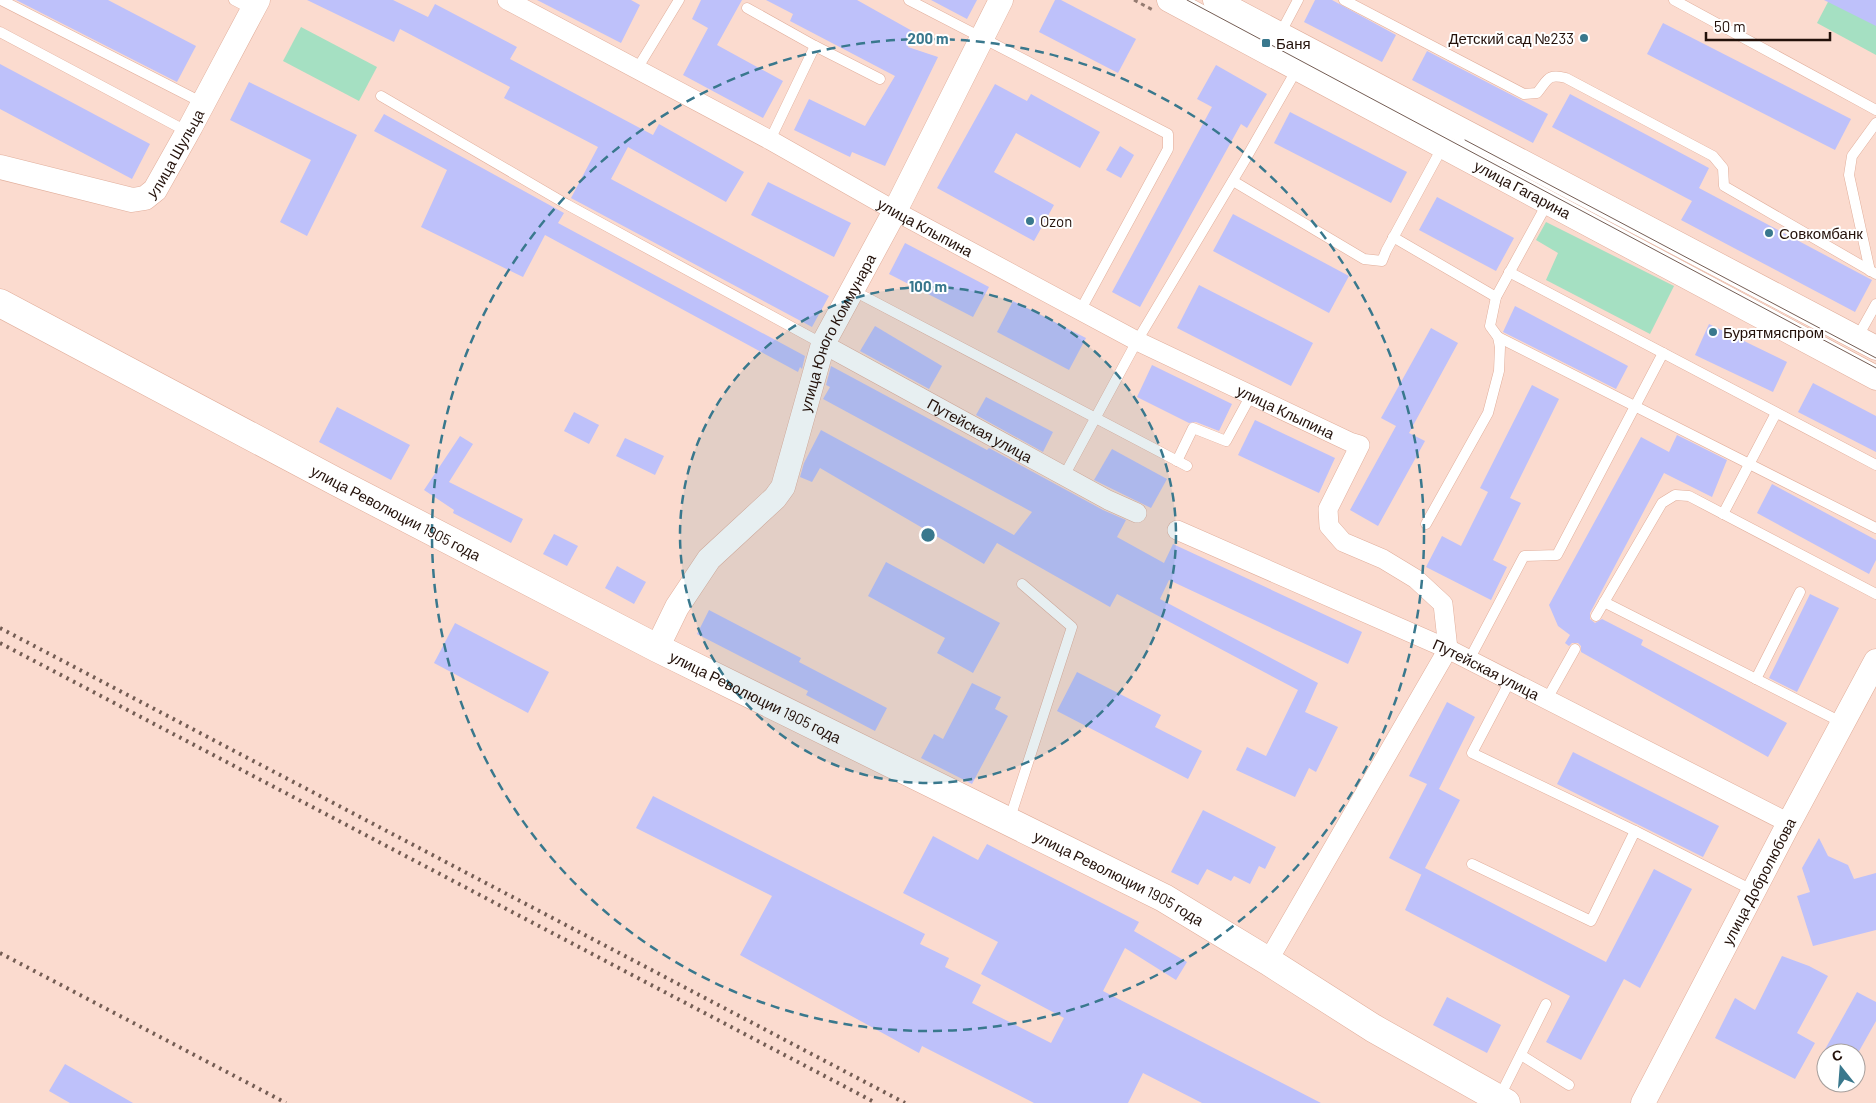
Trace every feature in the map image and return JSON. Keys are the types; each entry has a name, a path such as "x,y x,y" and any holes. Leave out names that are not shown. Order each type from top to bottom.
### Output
{"main road":[{"name":"улица Революции 1905 года","path":"0,303 326,477 657,648 1164,898 1373,1028 1502,1101"}],"street":[{"name":"улица Клыпина","path":"506,0 770,140 895,211 1137,342 1350,442 1360,444 1328,508 1328,526 1342,542 1383,559 1416,579 1443,604 1448,649"},
{"name":"улица Юного Коммунара","path":"657,648 677,607 710,560 775,498 782,487 823,344 895,211 980,38 1001,0"},
{"name":"улица Гагарина","path":"1169,0 1876,378"},
{"name":"улица Гагарина","path":"1215,0 1866,343"},
{"name":"улица Шульца","path":"0,168 132,200 145,198 155,190 188,132 248,3"},
{"name":"Путейская улица","path":"823,344 1108,500 1137,513"},
{"name":"Путейская улица","path":"1177,530 1448,649 1789,823"},
{"path":"1268,961 1448,649"},
{"name":"улица Добролюбова","path":"1643,1103 1876,661"}],"lane":[{"path":"1,0 203,103"},
{"path":"637,69 679,0"},
{"path":"909,0 1168,134 1168,148 1080,311"},
{"path":"1280,34 1298,0"},
{"path":"1344,0 1524,94 1536,93 1549,77 1555,75 1566,78 1713,156 1723,168 1724,186 1873,272"},
{"path":"1674,0 1876,110"},
{"path":"747,8 880,79"},
{"path":"0,32 188,132"},
{"path":"770,140 815,46"},
{"path":"1064,476 1137,342 1297,69"},
{"path":"381,96 566,204 823,344"},
{"path":"1873,272 1849,175 1852,156 1876,123"},
{"path":"1233,181 1364,259 1382,261 1393,237 1443,146"},
{"path":"1426,524 1488,413 1499,371 1500,347 1498,337 1490,326 1496,297 1548,202"},
{"path":"1393,237 1496,297"},
{"path":"1509,272 1876,465"},
{"path":"852,290 1186,466"},
{"path":"1866,343 1876,304"},
{"path":"1498,337 1876,528"},
{"path":"1469,660 1524,556 1557,555 1663,353"},
{"path":"1177,461 1193,428 1226,441 1251,395"},
{"path":"1723,514 1776,413"},
{"path":"1596,616 1662,502 1675,495 1689,496 1876,594"},
{"path":"1009,822 1072,627 1022,584"},
{"path":"1756,679 1800,592"},
{"path":"1604,602 1843,723"},
{"path":"1547,700 1575,649"},
{"path":"1510,681 1472,753 1635,831 1754,891"},
{"path":"1472,864 1591,921 1635,831"},
{"path":"1502,1101 1521,1055 1546,1004"},
{"path":"1521,1055 1569,1084"}],"green space":[{"path":"1829,0 1876,21 1876,55 1817,23"},
{"path":"301,27 377,67 359,101 283,61"},
{"path":"1546,222 1674,286 1650,334 1546,280 1558,253 1536,240"}],"building":[{"path":"16,0 108,0 196,46 177,82"},
{"path":"307,0 393,0 428,17 435,4 517,47 510,59 653,135 659,124 744,172 726,202 628,147 611,179 829,296 812,327 571,198 598,147 504,98 510,87 400,29 394,42"},
{"path":"537,0 631,0 640,5 621,43"},
{"path":"701,0 742,0 717,45 783,81 763,118 683,75 708,28 692,19"},
{"path":"766,0 857,0 914,32 908,47 938,57 885,166 852,152 850,157 794,130 809,99 865,126 895,76 790,21 793,14"},
{"path":"931,0 977,0 967,19"},
{"path":"1055,0 1061,0 1136,39 1118,73 1039,32"},
{"path":"1315,0 1332,0 1396,35 1382,62 1304,22"},
{"path":"1824,0 1876,0 1876,26"},
{"path":"1663,23 1851,119 1835,150 1647,54"},
{"path":"1427,51 1548,114 1533,143 1412,80"},
{"path":"0,64 150,144 132,179 0,109"},
{"path":"1216,65 1267,94 1247,128 1241,124 1140,307 1112,292 1212,107 1197,99"},
{"path":"249,82 357,135 307,236 280,222 311,160 230,120"},
{"path":"995,84 1027,101 1031,94 1100,132 1080,168 1016,133 994,172 1054,205 1034,241 937,188"},
{"path":"1570,94 1709,168 1699,188 1872,280 1855,312 1681,220 1692,201 1552,127"},
{"path":"1290,112 1407,172 1391,203 1274,143"},
{"path":"384,114 564,213 558,223 805,356 802,369 800,367 798,372 545,235 523,277 421,227 447,170 374,131"},
{"path":"1120,146 1134,155 1121,178 1106,170"},
{"path":"768,182 851,223 834,257 751,215"},
{"path":"1437,197 1514,238 1496,271 1419,230"},
{"path":"1233,214 1349,276 1329,313 1213,251"},
{"path":"905,243 989,287 973,317 889,274"},
{"path":"1199,285 1313,343 1291,386 1177,328"},
{"path":"1013,301 1086,338 1069,370 997,332"},
{"path":"1515,306 1628,366 1616,389 1503,332"},
{"path":"1709,324 1787,362 1773,392 1695,355"},
{"path":"875,326 942,366 929,389 860,351"},
{"path":"1431,328 1458,343 1409,433 1425,441 1378,526 1350,510 1396,426 1381,418"},
{"path":"1152,365 1232,404 1219,431 1196,422 1189,423 1137,397"},
{"path":"831,366 987,450 989,448 1103,510 1126,520 1117,537 1164,563 1173,544 1362,632 1348,664 1169,580 1160,599 1318,683 1305,712 1338,727 1316,772 1309,768 1295,797 1236,770 1247,747 1266,756 1298,690 1117,594 1110,607 997,543 984,564 820,468 812,482 800,477 804,463 821,430 1014,535 1032,512 823,399 830,387 826,385"},
{"path":"1813,383 1876,416 1876,452 1798,412"},
{"path":"1532,385 1559,399 1510,498 1521,503 1493,560 1507,567 1491,600 1426,567 1442,536 1461,546 1488,492 1480,488"},
{"path":"986,397 1053,432 1043,452 976,415"},
{"path":"337,407 410,445 391,480 319,442"},
{"path":"574,412 599,425 589,444 564,431"},
{"path":"1255,420 1335,458 1319,493 1238,455"},
{"path":"1677,435 1727,460 1712,497 1664,473 1590,613 1590,619 1595,623 1602,619 1643,640 1641,645 1787,723 1768,757 1581,652 1581,646 1578,643 1572,643 1569,646 1565,643 1570,635 1558,626 1549,605 1641,437 1669,452"},
{"path":"460,436 473,444 449,482 523,519 511,543 453,513 454,510 424,490"},
{"path":"625,438 664,456 655,475 616,456"},
{"path":"1112,449 1167,479 1151,508 1094,480"},
{"path":"1772,484 1876,540 1876,560 1869,574 1757,513"},
{"path":"554,534 578,546 567,566 543,554"},
{"path":"886,562 1000,623 973,673 937,653 945,638 868,596"},
{"path":"617,566 646,582 634,604 605,588"},
{"path":"1810,594 1839,608 1797,692 1769,678"},
{"path":"709,610 801,658 799,662 887,708 875,731 806,695 808,691 697,634"},
{"path":"455,623 549,672 528,713 434,663"},
{"path":"1077,672 1161,715 1155,727 1202,751 1188,779 1057,711"},
{"path":"972,683 1001,697 995,709 1008,716 972,784 921,758 934,734 943,739"},
{"path":"1447,702 1475,717 1439,789 1460,800 1425,868 1606,962 1654,869 1692,889 1640,988 1624,979 1581,1060 1546,1042 1570,996 1405,910 1421,875 1389,858 1427,784 1409,776"},
{"path":"1573,752 1719,826 1703,857 1557,784"},
{"path":"653,796 925,934 920,944 949,958 945,967 981,985 972,1003 1051,1043 1064,1018 981,974 998,942 903,893 933,836 978,860 987,844 1139,922 1134,931 1187,962 1176,980 1125,948 1103,991 1321,1103 1202,1103 1143,1073 1128,1103 1034,1103 922,1046 919,1053 740,955 772,896 636,828"},
{"path":"1203,810 1276,847 1265,869 1259,866 1250,884 1234,876 1231,881 1207,869 1198,885 1171,872"},
{"path":"1819,838 1828,856 1848,865 1854,879 1876,873 1876,930 1813,946 1797,896 1810,892 1802,868"},
{"path":"1782,956 1809,966 1828,976 1797,1033 1815,1043 1795,1079 1715,1038 1735,998 1755,1010"},
{"path":"1857,992 1876,1002 1876,1021 1864,1043 1829,1043"},
{"path":"1447,997 1501,1025 1487,1053 1433,1025"},
{"path":"65,1064 133,1103 70,1103 49,1091"}],"tram line":[{"path":"1187,0 1876,368"},
{"path":"1465,140 1876,358"}],"railway":[{"path":"0,628 905,1103"},
{"path":"0,643 876,1103"},
{"path":"0,953 286,1103"}],"place":[{"name":"Детский сад №233","path":"1584,38"},
{"name":"Баня","path":"1266,43"},
{"name":"Ozon","path":"1030,221"},
{"name":"Совкомбанк","path":"1769,233"},
{"name":"Бурятмяспром","path":"1713,332"}]}
